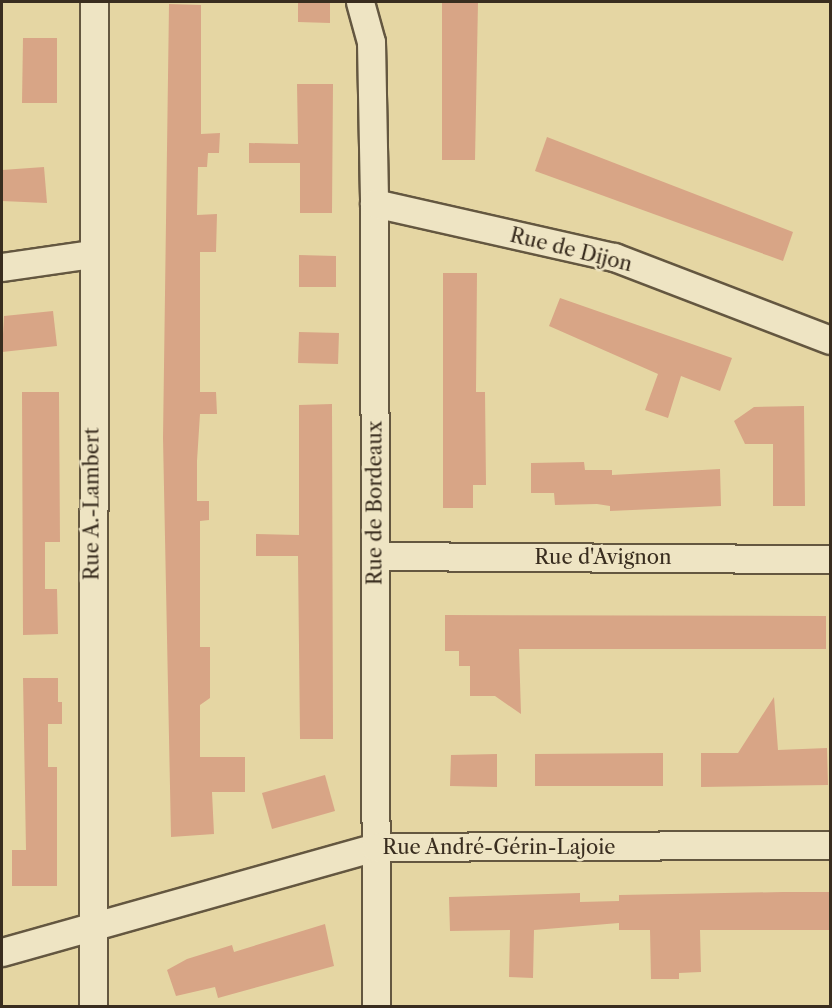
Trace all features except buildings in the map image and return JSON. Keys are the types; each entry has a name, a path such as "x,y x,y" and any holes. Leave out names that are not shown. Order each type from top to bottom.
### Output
{"street":[{"name":"Rue A.-Lambert","path":"93,1006 91,254 94,2"},
{"name":"Rue de Bordeaux","path":"360,2 371,42 374,203 376,1006"},
{"name":"Rue de Dijon","path":"374,203 614,257 831,340"},
{"path":"2,267 91,254"},
{"name":"Rue d'Avignon","path":"375,556 831,559"},
{"name":"Rue André-Gérin-Lajoie","path":"2,952 375,847 831,845"}]}
